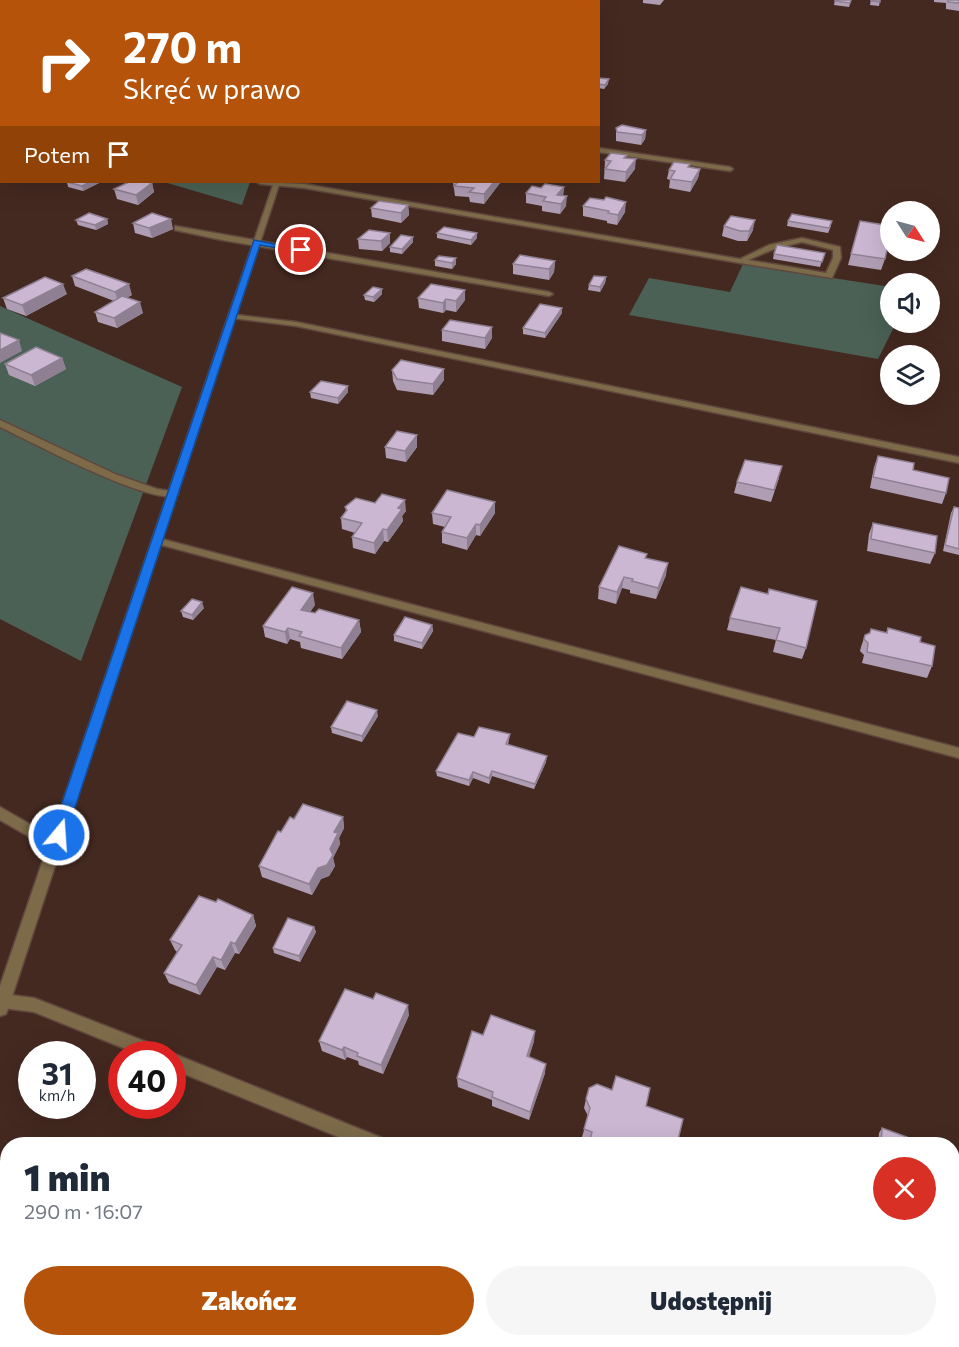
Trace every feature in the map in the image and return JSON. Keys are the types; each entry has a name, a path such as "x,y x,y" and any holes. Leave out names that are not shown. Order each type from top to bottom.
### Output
{"street":[{"path":"600,150 730,169"},
{"path":"124,1041 34,1005 1,1005 277,183"},
{"path":"284,183 304,186 740,261 829,276 837,258 837,249 802,240 772,247 740,261"},
{"path":"178,228 222,238 257,242 549,294"},
{"path":"232,316 296,324 959,460"},
{"path":"0,423 148,489 173,494"},
{"path":"158,541 959,753"},
{"path":"0,813 33,832 59,835"},
{"path":"186,1067 359,1137"}],"green space":[{"path":"167,183 250,183 242,205"},
{"path":"743,264 880,285 880,333 891,333 885,345 880,345 878,359 629,315 649,278 730,292"},
{"path":"0,306 182,387 81,661 0,619"}],"building":[{"path":"835,0 851,0 850,3"},
{"path":"948,0 959,0 959,3 948,2"},
{"path":"600,78 609,79 605,85 600,84"},
{"path":"622,125 646,130 642,135 617,132 616,128"},
{"path":"611,153 627,155 624,158 636,159 626,172 605,169 611,161 605,160"},
{"path":"674,162 690,164 688,167 700,169 692,182 670,179 675,171 669,170"},
{"path":"71,183 88,183 82,186"},
{"path":"127,183 152,183 136,195 114,189"},
{"path":"457,183 493,183 484,194 469,192 474,188 454,186"},
{"path":"545,184 564,187 557,195 567,196 561,204 543,201 546,197 526,193 532,186 541,188"},
{"path":"606,197 626,202 618,215 583,206 590,198 604,200"},
{"path":"379,201 408,205 401,213 371,208"},
{"path":"89,213 107,219 95,225 76,220"},
{"path":"152,213 171,219 149,228 133,223"},
{"path":"792,214 832,221 829,228 788,221"},
{"path":"731,216 755,220 749,231 740,231 724,226"},
{"path":"860,221 880,224 880,258 851,254"},
{"path":"444,227 477,233 471,240 437,233"},
{"path":"369,230 390,233 381,241 358,239"},
{"path":"401,235 413,237 402,249 390,247"},
{"path":"777,245 825,253 822,262 774,254"},
{"path":"520,255 555,261 549,269 513,264"},
{"path":"439,256 456,258 452,263 435,260"},
{"path":"86,269 129,284 115,292 72,276"},
{"path":"594,276 606,277 600,287 589,285"},
{"path":"45,277 63,284 22,305 3,298"},
{"path":"431,284 465,290 456,301 446,299 443,303 418,298"},
{"path":"373,287 382,289 373,297 364,295"},
{"path":"122,296 140,302 114,318 95,312"},
{"path":"540,304 562,308 545,333 523,328"},
{"path":"450,320 492,327 485,338 442,330"},
{"path":"0,333 19,340 0,350"},
{"path":"36,347 62,358 31,375 5,364"},
{"path":"401,360 444,369 433,384 397,379 392,370"},
{"path":"321,381 348,386 338,398 310,392"},
{"path":"397,431 417,435 405,451 385,447"},
{"path":"878,456 914,463 913,470 949,478 946,493 873,477"},
{"path":"745,460 782,466 774,490 737,482"},
{"path":"447,490 495,502 480,525 476,524 467,538 442,532 451,517 432,513"},
{"path":"382,494 405,500 398,508 402,509 387,530 383,529 374,543 352,537 362,523 341,518 347,510 345,507 356,498 375,503"},
{"path":"954,507 959,508 959,549 945,545"},
{"path":"873,523 937,536 935,553 871,539"},
{"path":"619,546 647,554 645,558 668,563 658,588 624,577 617,592 599,587"},
{"path":"292,587 313,593 301,610 315,613 319,609 359,620 341,648 299,636 302,632 288,628 285,632 263,626"},
{"path":"741,587 768,594 769,589 817,601 806,648 776,640 780,628 730,618"},
{"path":"192,599 202,602 192,615 181,611"},
{"path":"405,617 432,625 422,643 394,635"},
{"path":"888,628 921,637 920,642 935,646 932,666 867,652 868,643 864,639 865,635 870,633 871,629 887,633"},
{"path":"347,701 377,710 362,736 331,727"},
{"path":"479,727 510,734 506,744 547,756 535,784 492,771 489,778 473,772 469,780 436,771 458,733 474,737"},
{"path":"303,804 343,817 334,832 338,833 330,849 333,855 327,865 318,868 309,884 259,866 278,831 281,832 290,817 294,819"},
{"path":"199,896 216,902 218,899 253,915 235,944 231,942 221,960 213,957 196,985 164,973 182,945 170,940"},
{"path":"288,918 314,927 299,956 273,948"},
{"path":"345,989 373,999 376,993 408,1005 381,1065 357,1056 358,1053 344,1047 342,1050 319,1041"},
{"path":"491,1015 535,1031 527,1056 546,1064 530,1112 492,1097 493,1092 457,1078 472,1031 483,1035"},
{"path":"616,1076 650,1088 646,1106 683,1119 679,1137 591,1137 592,1132 584,1129 590,1108 586,1099 589,1088 597,1084 612,1090"},
{"path":"882,1128 907,1137 881,1137"}],"route":[{"path":"59,835 257,242 301,250"}]}
